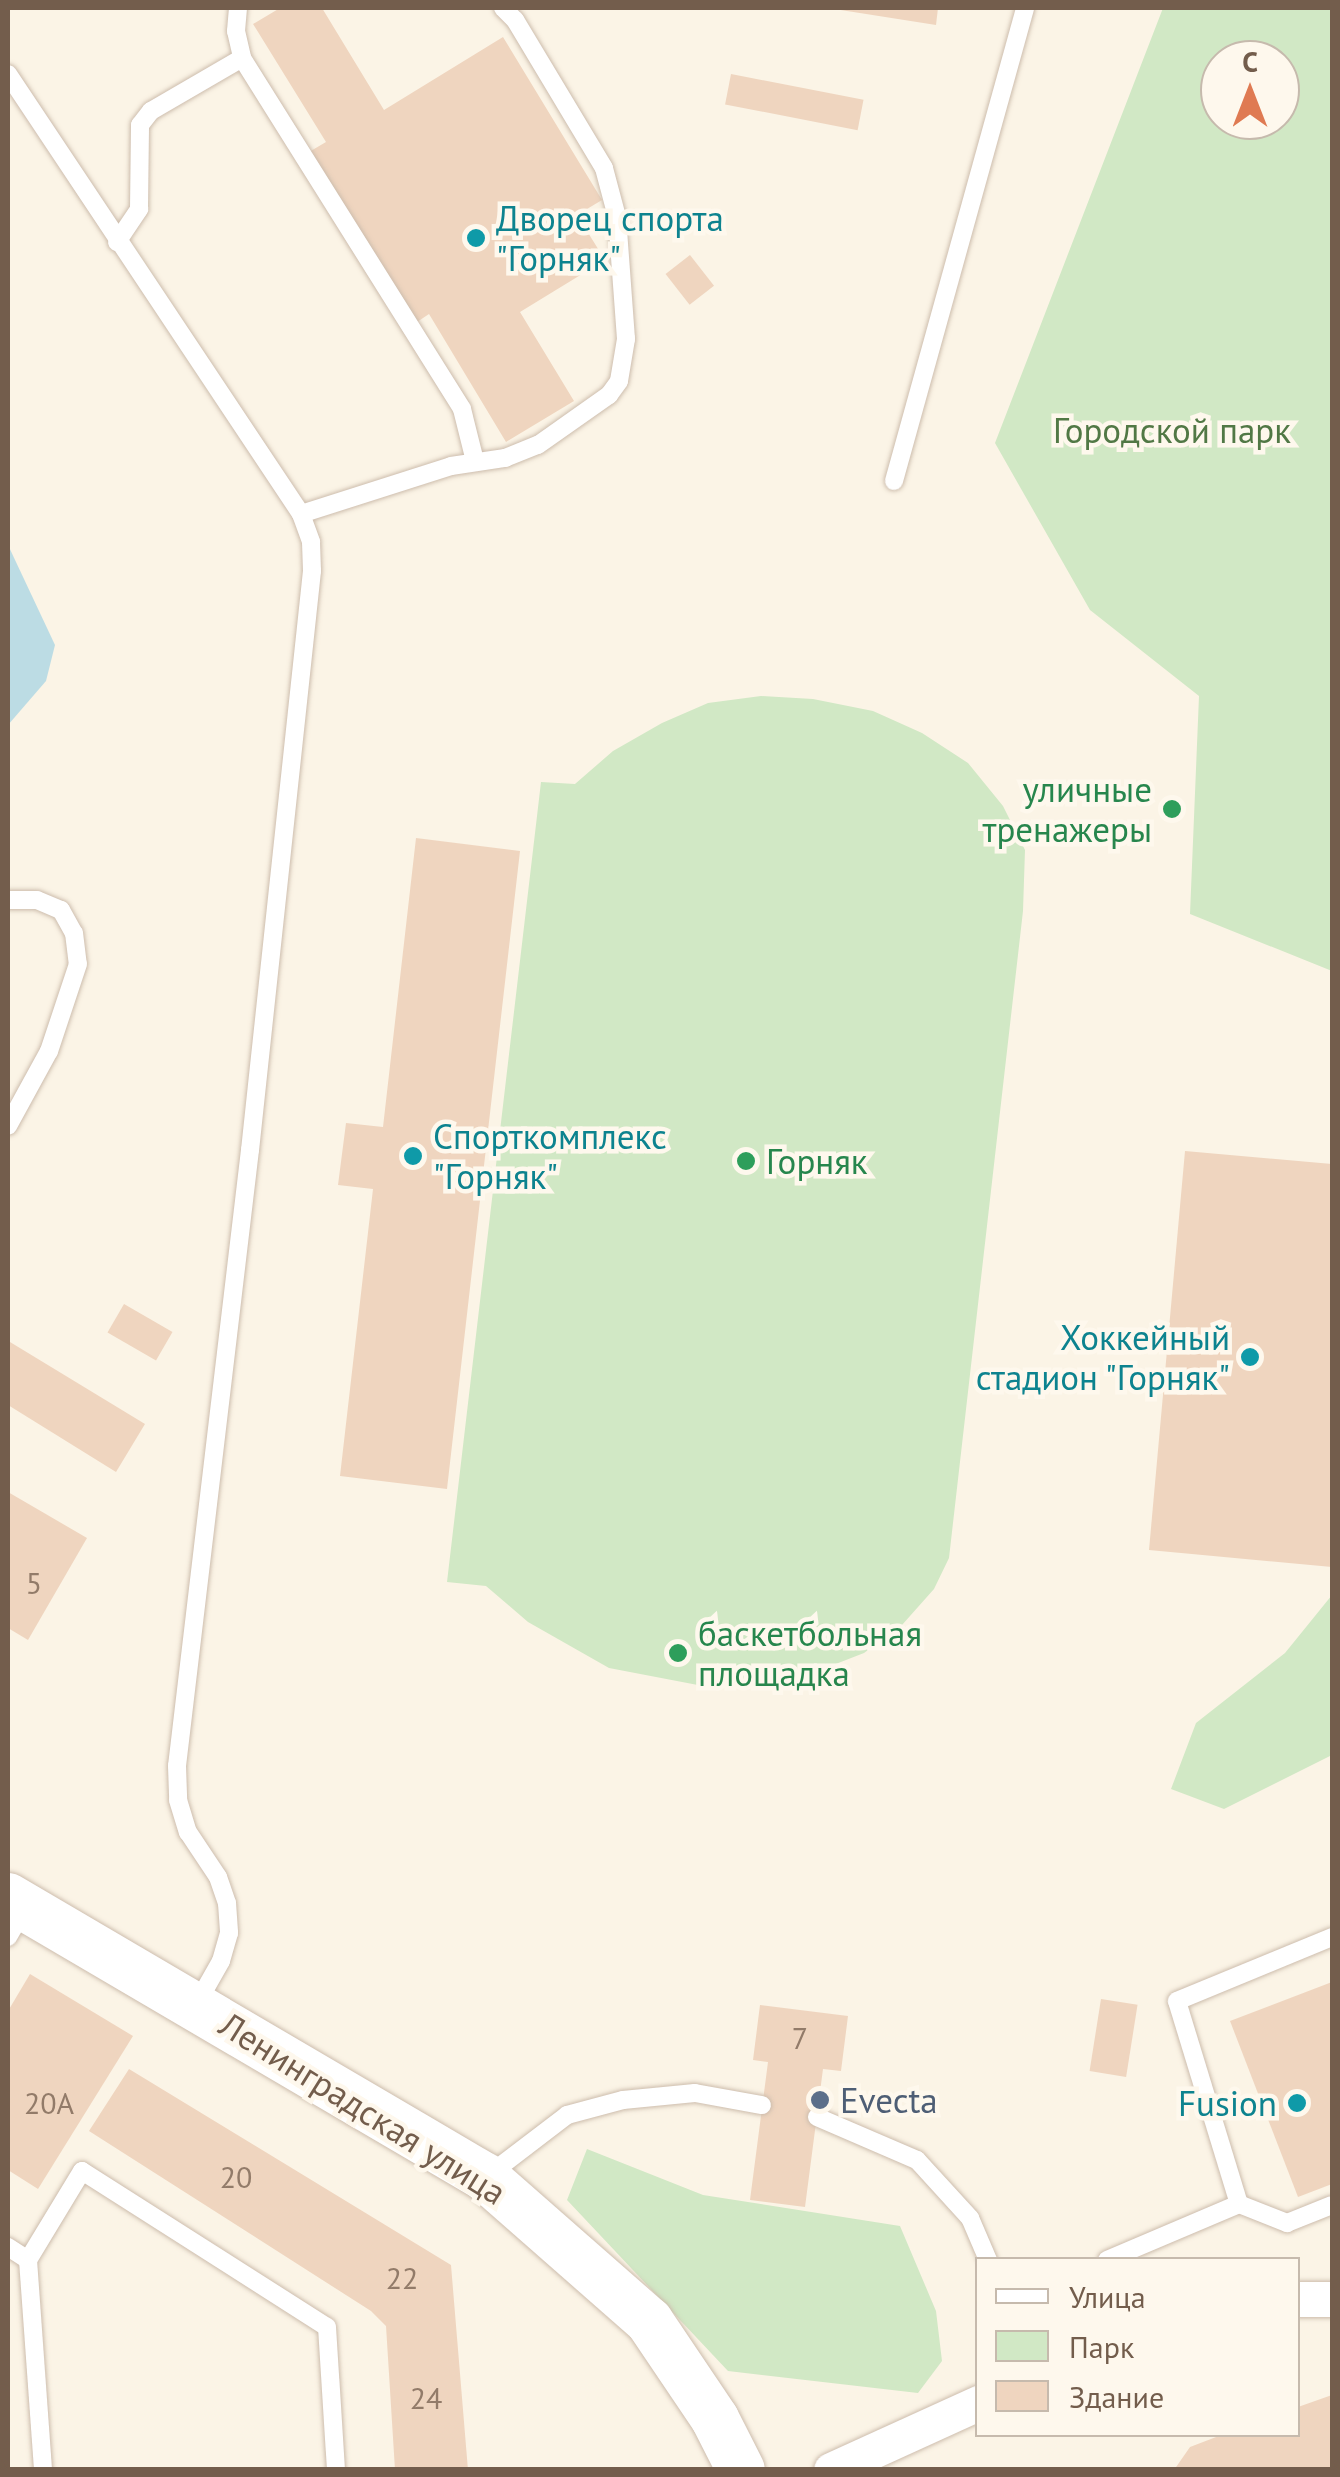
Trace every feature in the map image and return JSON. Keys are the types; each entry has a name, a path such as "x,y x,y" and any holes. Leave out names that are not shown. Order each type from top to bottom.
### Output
{"street":[{"name":"Ленинградская улица","path":"13,1913 196,2005 486,2177 649,2321 715,2418 741,2470"},
{"path":"1300,2299 1332,2299"},
{"path":"832,2470 975,2405"}],"lane":[{"path":"238,8 236,30 242,58 462,409 475,461"},
{"path":"301,514 475,461 505,458 538,445 609,395 625,364 617,218 604,168 503,8"},
{"path":"894,481 1025,8"},
{"path":"117,242 139,209 140,125 150,111 242,58"},
{"path":"8,74 301,514 311,542 312,571 177,1766 178,1800 188,1832 218,1877 227,1903 228,1934 221,1961 196,2005"},
{"path":"8,900 38,900 60,910 74,933 78,964 49,1050 8,1126"},
{"path":"1239,2204 1177,2001 1332,1937"},
{"path":"486,2177 567,2115 623,2100 695,2093 762,2106"},
{"path":"816,2117 917,2160 970,2218 987,2257"},
{"path":"43,2470 28,2260 82,2171 327,2327 336,2470"},
{"path":"1115,2257 1239,2204 1287,2224 1332,2205"},
{"path":"8,2247 28,2260"}],"green space":[{"name":"Городской парк","path":"1163,8 1332,8 1332,971 1190,914 1199,696 1090,610 995,443"},
{"name":"Горняк","path":"761,696 813,699 873,711 922,733 968,763 1003,806 1025,850 1023,911 949,1558 934,1589 902,1625 864,1653 792,1681 744,1688 703,1686 609,1668 528,1622 486,1586 447,1582 541,782 575,784 613,751 662,723 708,703"},
{"path":"1332,1595 1332,1755 1224,1809 1171,1789 1196,1723 1285,1653"},
{"path":"587,2149 703,2195 900,2226 936,2311 942,2361 918,2393 728,2371 567,2200"}],"water":[{"path":"8,545 55,645 46,681 8,725"}],"building":[{"name":"Дворец спорта \"Горняк\"","path":"280,8 322,8 384,110 503,37 602,200 577,215 605,260 520,312 574,401 506,442 429,314 414,324 309,152 326,142 253,24"},
{"path":"828,8 938,8 936,25"},
{"path":"731,74 864,100 858,130 725,104"},
{"path":"690,255 714,286 690,305 666,274"},
{"name":"Спорткомплекс \"Горняк\"","path":"416,838 520,851 447,1489 340,1476 373,1189 338,1185 346,1123 383,1127"},
{"name":"Хоккейный стадион \"Горняк\"","path":"1185,1151 1332,1164 1332,1567 1149,1550"},
{"path":"124,1304 172,1332 156,1361 108,1333"},
{"path":"10,1342 145,1424 116,1472 8,1405"},
{"path":"8,1492 87,1538 28,1640 8,1628"},
{"path":"30,1974 133,2036 38,2189 8,2170 8,2011"},
{"name":"Fusion","path":"1332,1982 1332,2184 1298,2197 1230,2021"},
{"path":"1101,1999 1138,2005 1126,2077 1090,2071"},
{"path":"760,2005 848,2016 841,2071 823,2069 805,2207 750,2200 768,2062 753,2060"},
{"path":"129,2069 451,2265 468,2470 395,2470 386,2326 371,2311 89,2131"},
{"path":"1332,2395 1332,2470 1174,2470 1190,2447 1216,2437 1300,2437 1300,2406"}],"place":[{"name":"Дворец спорта \"Горняк\"","path":"476,238"},
{"name":"уличные тренажеры","path":"1172,809"},
{"name":"Спорткомплекс \"Горняк\"","path":"413,1156"},
{"name":"Горняк","path":"746,1161"},
{"name":"Хоккейный стадион \"Горняк\"","path":"1250,1357"},
{"name":"баскетбольная площадка","path":"678,1653"},
{"name":"Evecta","path":"820,2100"},
{"name":"Fusion","path":"1297,2103"}]}
